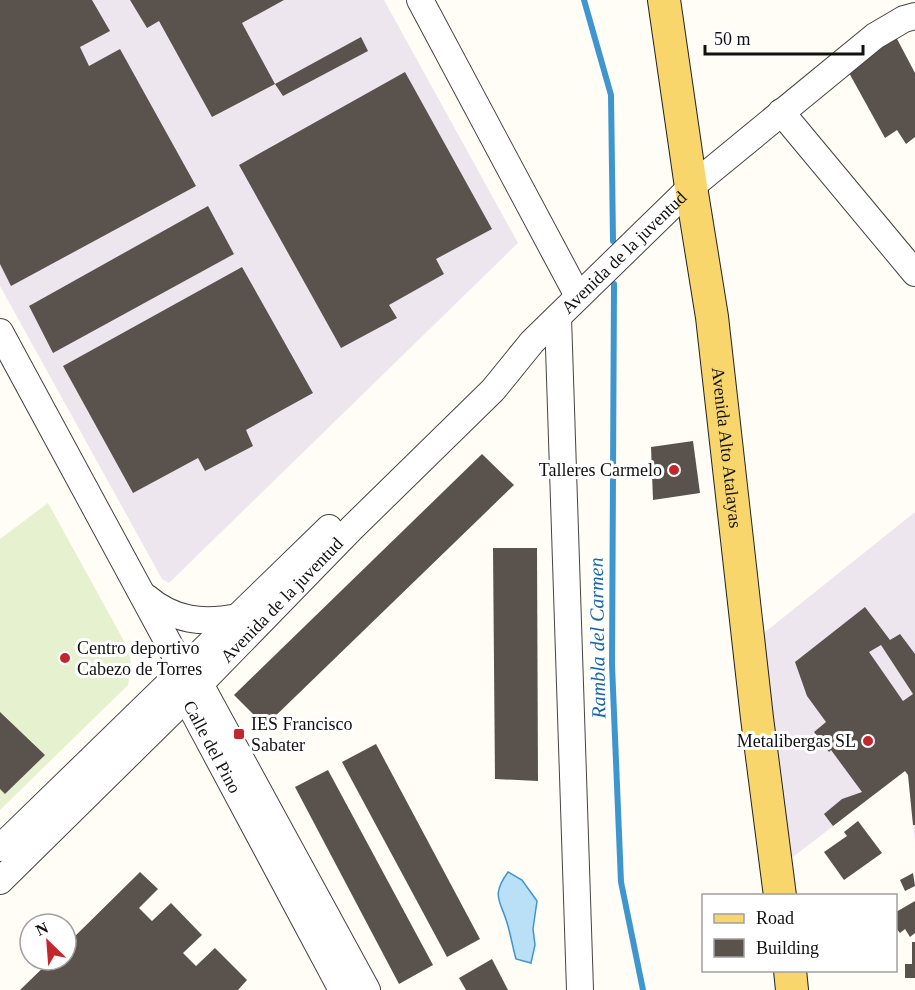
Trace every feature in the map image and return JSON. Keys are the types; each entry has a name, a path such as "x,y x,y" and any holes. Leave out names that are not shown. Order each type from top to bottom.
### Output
{"main road":[{"name":"Avenida Alto Atalayas","path":"664,0 690,187 712,317 780,894"},
{"path":"790,972 792,990"}],"street":[{"path":"420,0 578,296"},
{"name":"Avenida de la juventud","path":"0,881 80,802 190,684 493,390 532,342 690,187 875,36 911,15"},
{"path":"781,112 915,273"},
{"path":"558,317 580,990"},
{"path":"0,332 190,684"},
{"name":"Avenida de la juventud","path":"0,848 190,684 238,617 478,382 532,342"},
{"path":"143,595 157,607 187,620 221,621 238,617"},
{"name":"Calle del Pino","path":"190,684 342,990"},
{"name":"Calle del Pino","path":"190,684 367,990"}],"shaded area":[{"path":"0,0 384,0 518,243 169,583 162,579 0,286"},
{"path":"915,512 915,841 908,775 905,771 789,860 759,637"}],"green space":[{"name":"Centro deportivo Cabezo de Torres","path":"48,503 129,650 131,667 128,685 0,810 0,539"}],"water":[{"path":"508,872 522,880 537,901 533,929 535,945 531,963 516,959 499,899 499,887"}],"building":[{"path":"0,0 92,0 110,31 80,47 89,66 120,49 196,186 11,286 0,264"},
{"path":"130,0 284,0 242,23 275,84 212,117 159,21 147,28"},
{"path":"361,37 368,51 283,96 275,84"},
{"path":"896,37 915,73 915,137 906,144 897,130 885,138 848,71"},
{"path":"405,72 492,229 436,259 444,274 389,305 397,318 341,348 239,165"},
{"path":"208,206 234,254 53,353 29,306"},
{"path":"242,267 313,393 246,430 253,446 205,471 198,458 133,493 63,366"},
{"name":"Talleres Carmelo","path":"693,441 700,493 653,500 651,447"},
{"path":"482,454 514,485 265,726 234,695"},
{"path":"493,548 537,548 538,781 495,779"},
{"name":"Metalibergas SL","path":"865,607 890,640 900,634 915,654 915,825 913,825 908,775 905,771 833,826 824,814 842,799 862,792 831,750 829,752 814,732 826,722 807,696 795,662","holes":["881,645 913,694 903,701 869,652"]},
{"path":"0,712 45,755 5,794 0,789"},
{"path":"376,744 480,939 447,957 342,762"},
{"path":"328,770 433,965 399,984 295,787"},
{"path":"858,821 882,853 844,880 824,852 847,836 844,832"},
{"path":"140,872 158,889 139,908 152,921 171,903 202,935 183,953 196,966 215,948 247,980 238,990 20,990 39,972 78,972 78,933"},
{"path":"913,873 915,886 905,891 900,880"},
{"path":"915,901 915,933 910,937 905,929 900,933 897,929 897,911"},
{"path":"912,942 915,942 915,978 905,978 905,964 912,964"},
{"path":"492,959 508,990 466,990 459,978"}],"waterway":[{"name":"Rambla del Carmen","path":"584,0 611,95 613,241"},
{"name":"Rambla del Carmen","path":"614,284 612,665 621,882 643,990"}],"place":[{"name":"Talleres Carmelo","path":"674,470"},
{"name":"Centro deportivo Cabezo de Torres","path":"65,658"},
{"name":"IES Francisco Sabater","path":"239,734"},
{"name":"Metalibergas SL","path":"868,741"}]}
